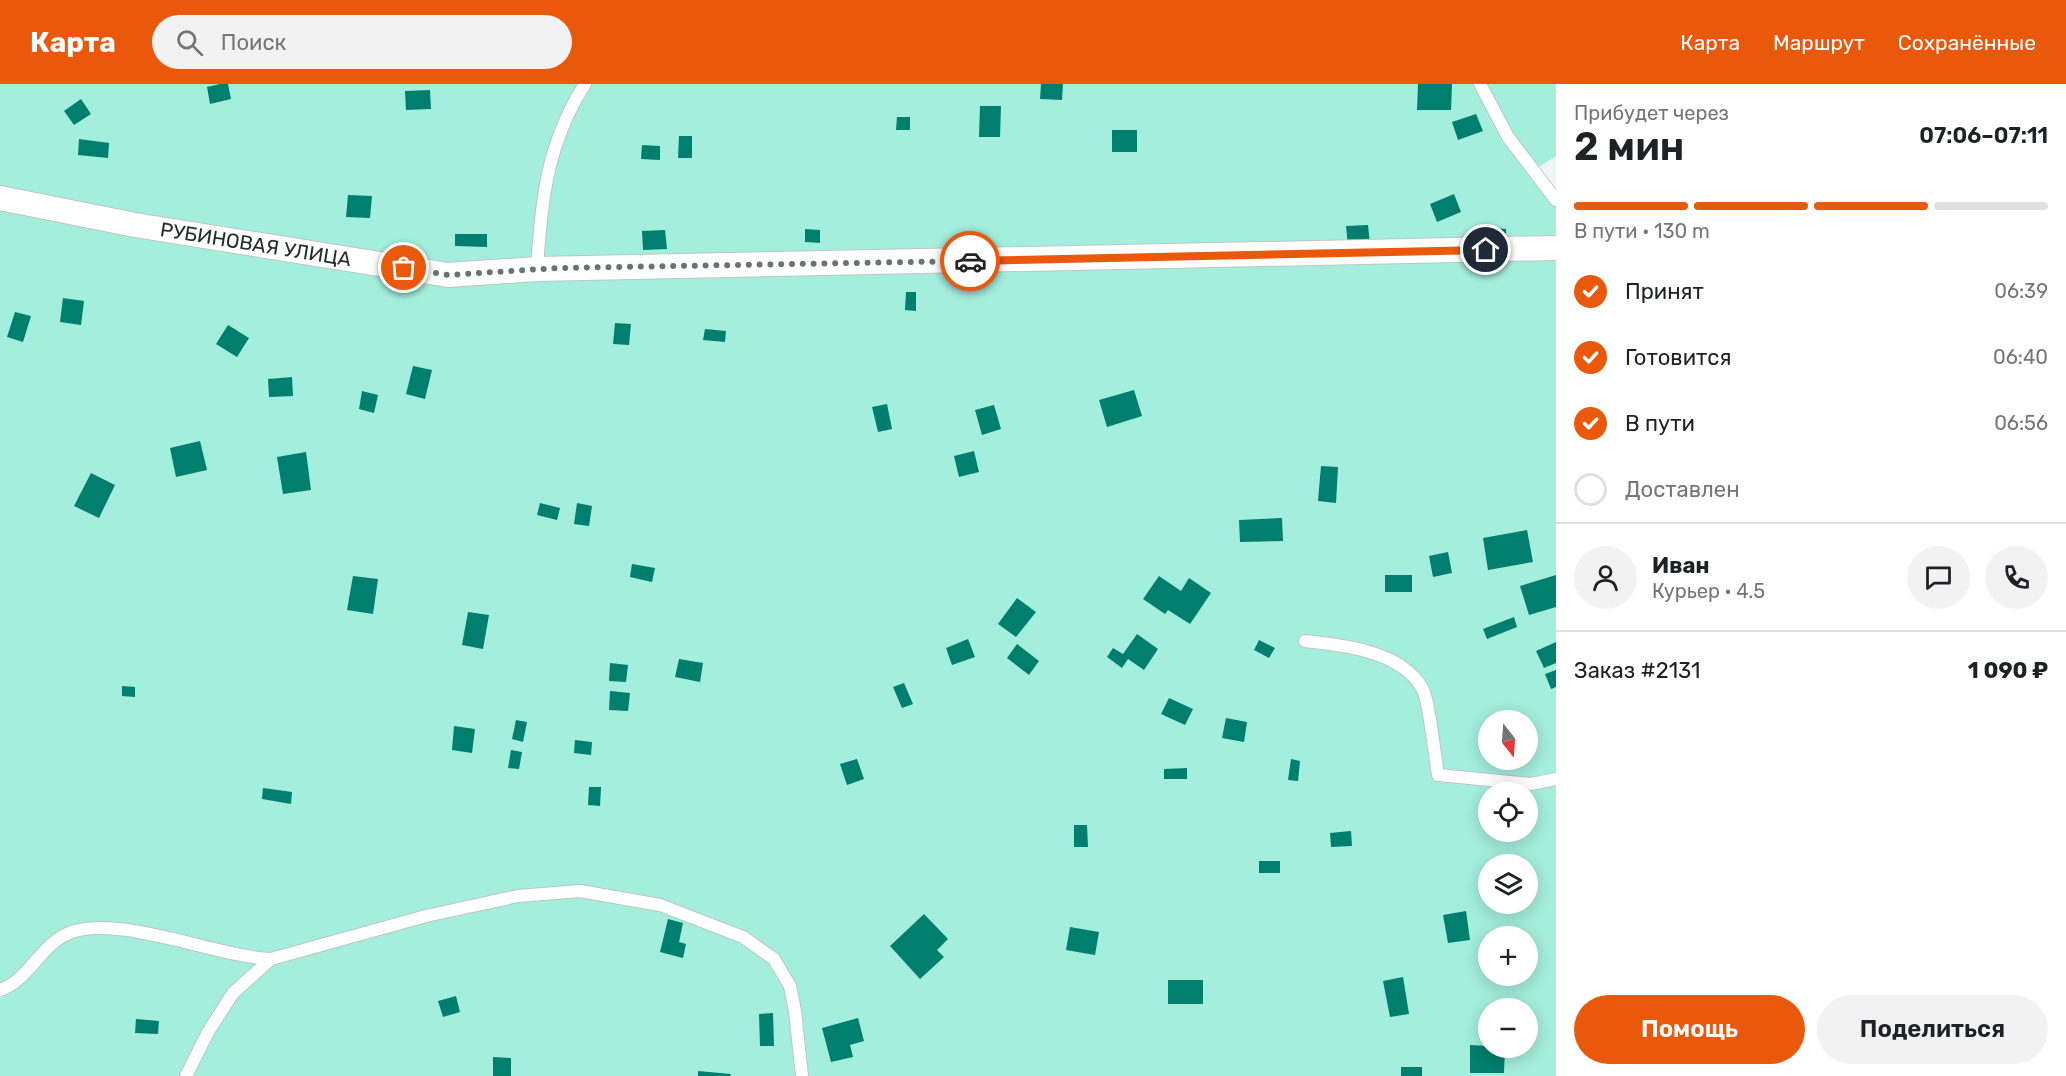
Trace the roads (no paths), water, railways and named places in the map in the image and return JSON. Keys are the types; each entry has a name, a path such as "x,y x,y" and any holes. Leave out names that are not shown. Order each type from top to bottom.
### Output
{"street":[{"name":"РУБИНОВАЯ УЛИЦА","path":"0,198 135,225 448,275 537,269 1556,248"}],"lane":[{"path":"537,269 546,174 567,111 585,84"},
{"path":"1480,84 1508,137 1556,200"},
{"path":"1305,641 1344,645 1399,663 1423,688 1438,775 1532,784 1556,779"},
{"path":"0,990 13,985 66,934 96,927 181,940 252,958 271,959 426,916 518,896 580,891 660,905 742,937 774,959 790,986 802,1076"},
{"path":"186,1076 208,1032 234,993 271,959"}]}
